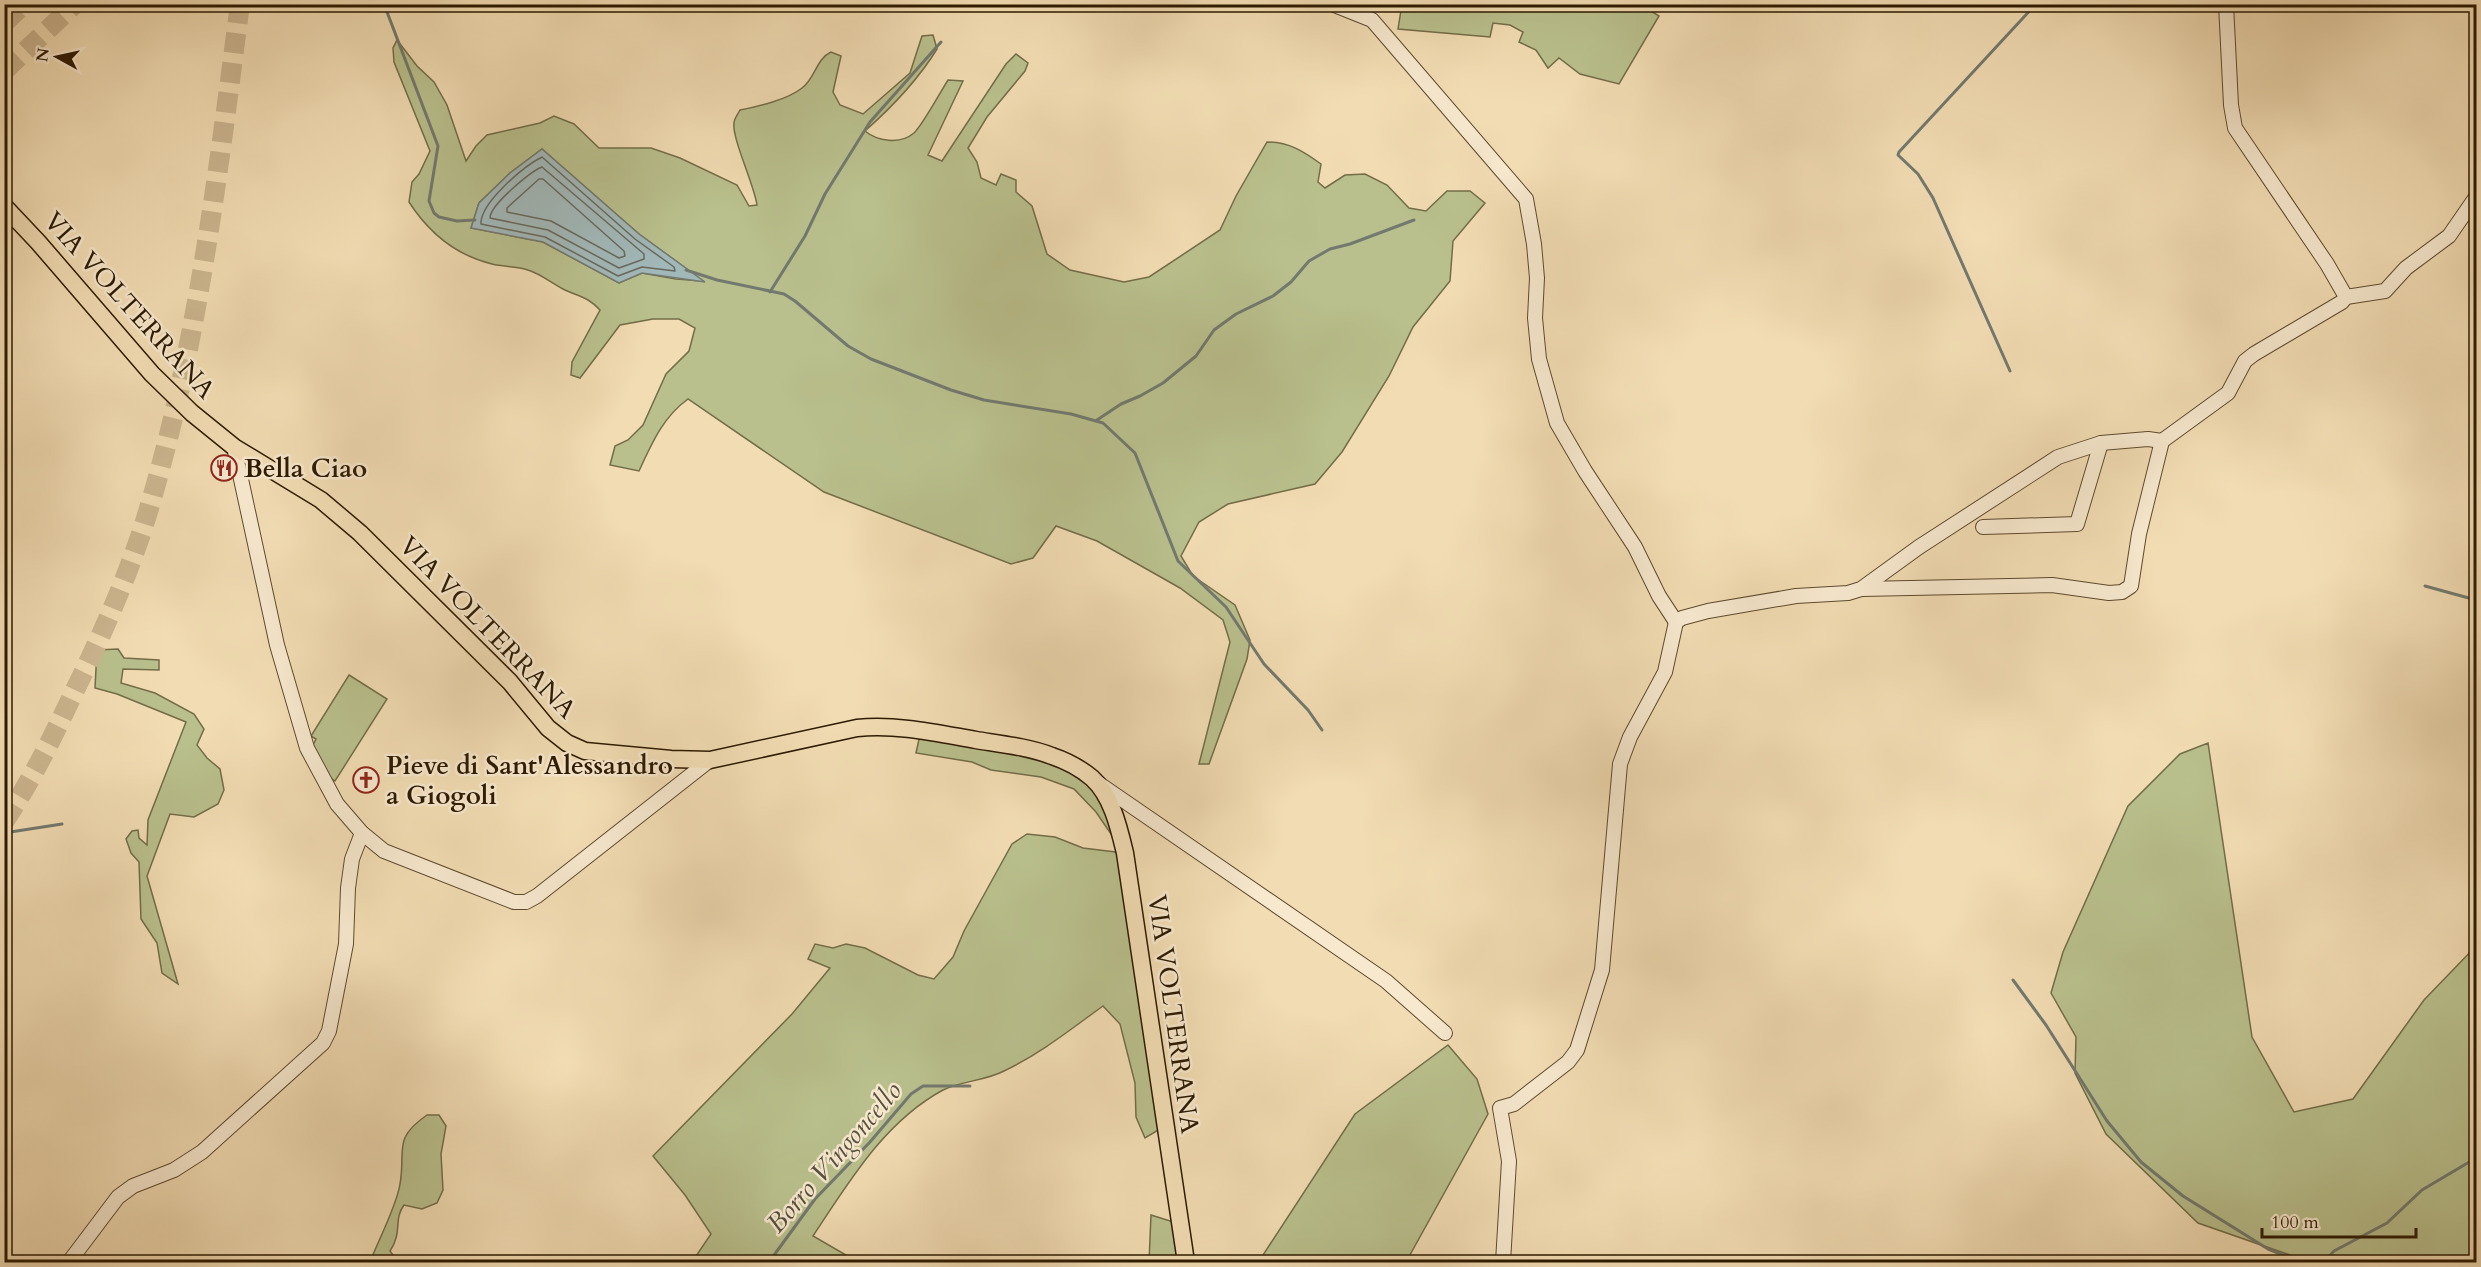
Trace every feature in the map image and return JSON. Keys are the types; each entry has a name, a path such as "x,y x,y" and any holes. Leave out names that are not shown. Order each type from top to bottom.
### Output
{"main road":[{"name":"VIA VOLTERRANA","path":"4,206 152,374 192,413 234,447 321,500 360,533 510,682 548,728 567,743 585,751 671,759 710,760 857,728 882,726 997,743 1050,755 1074,765 1094,780 1109,803 1119,827 1125,853 1186,1263"}],"street":[{"path":"1332,4 1372,20 1526,199 1537,278 1535,318 1539,359 1557,423 1585,471 1635,547 1659,596 1676,622"},
{"path":"2226,4 2231,105 2235,128 2322,256 2346,297"},
{"path":"1503,1263 1509,1161 1500,1108 1514,1104 1568,1062 1577,1050 1602,970 1620,764 1630,737 1665,672 1676,622 1682,618 1719,609 1796,596 1848,593 1861,589 2052,585 2109,593 2122,592 2131,585 2139,534 2162,441 2228,393 2245,361 2254,354 2342,302 2346,297 2385,291 2406,268 2449,236 2476,197"},
{"path":"1861,589 1919,547 2058,457 2101,443 2162,441"},
{"path":"1983,527 2077,524 2101,443"},
{"path":"234,447 277,645 307,748 337,804 362,833 384,851 514,902 526,902 537,896 710,760"},
{"name":"VIA VOLTERRANA","path":"1094,780 1386,981 1445,1033"},
{"path":"69,1263 118,1197 133,1186 174,1170 202,1152 323,1043 329,1031 346,944 348,888 352,859 362,833"}],"green space":[{"path":"1402,4 1640,4 1659,16 1619,84 1580,74 1559,58 1548,68 1536,50 1519,42 1523,32 1510,25 1493,23 1490,37 1398,29"},
{"path":"933,35 937,49 922,72 904,93 865,131 889,140 908,137 922,123 948,80 963,81 928,155 942,161 1006,64 1016,54 1028,63 1025,71 987,117 968,148 977,162 981,178 996,185 1001,174 1016,180 1016,192 1032,206 1047,254 1070,270 1124,282 1149,277 1220,230 1236,196 1267,142 1296,148 1321,164 1318,182 1325,188 1345,175 1365,174 1387,185 1409,208 1426,211 1447,191 1470,191 1485,203 1453,241 1450,281 1413,327 1389,376 1342,452 1315,484 1228,504 1199,522 1181,556 1193,576 1235,605 1250,640 1247,659 1209,764 1199,764 1230,642 1223,620 1180,588 1097,541 1056,526 1033,558 1011,564 824,492 688,399 665,422 639,471 610,465 615,446 628,440 643,425 666,374 689,351 695,328 679,319 653,319 620,325 580,378 571,375 572,362 600,310 588,300 533,272 492,264 455,249 425,224 409,202 412,182 419,174 430,151 394,62 393,48 397,40 417,66 434,82 447,105 466,161 487,135 540,123 554,116 574,124 599,148 651,148 680,158 737,185 749,206 757,205 734,130 734,121 740,110 772,102 796,92 810,80 822,59 831,52 841,56 833,92 840,105 863,114 910,73 922,36","holes":["542,149 639,234 703,281 642,273 619,283 543,242 471,228 479,203 510,173"]},
{"path":"118,649 124,658 159,660 159,670 123,669 121,683 155,693 194,714 204,729 197,745 220,769 224,790 218,804 194,817 170,814 147,876 178,984 162,973 157,943 141,919 139,862 131,853 126,839 132,831 138,830 139,838 147,845 148,820 186,722 117,694 95,688 97,650"},
{"path":"349,675 387,699 335,781 329,777 312,747 316,739 311,736"},
{"path":"921,730 1039,752 1082,770 1095,782 1106,798 1125,853 1165,1126 1145,1138 1136,1117 1135,1083 1120,1024 1103,1006 1055,1041 1017,1064 997,1074 943,1090 922,1103 885,1136 854,1175 813,1236 858,1262 692,1262 711,1234 685,1195 653,1156 792,1014 830,968 808,959 815,944 833,948 846,944 865,948 918,975 934,979 953,957 964,931 1012,844 1027,834 1055,837 1083,848 1124,853 1096,812 1074,789 1041,777 991,770 972,762 916,753"},
{"path":"2208,743 2252,1037 2294,1112 2353,1099 2424,1000 2476,946 2476,1262 2310,1262 2198,1223 2106,1134 2075,1073 2076,1037 2051,993 2063,952 2128,806 2180,754"},
{"path":"1448,1045 1477,1079 1488,1114 1406,1262 1273,1262 1263,1255 1355,1114"},
{"path":"427,1115 439,1115 446,1126 441,1154 443,1190 437,1203 422,1209 404,1205 399,1216 396,1238 390,1251 398,1262 370,1262 398,1193 405,1138 416,1123"},
{"path":"1151,1215 1180,1224 1186,1262 1149,1262"}],"water":[{"path":"542,149 639,234 705,282 642,273 619,283 543,242 471,228 479,203 510,173"}],"waterway":[{"path":"384,4 438,146 429,201 434,213 439,217 457,221 475,220"},
{"path":"2010,371 1933,198 1918,174 1898,155 2036,4"},
{"path":"770,292 805,236 825,194 870,122 941,42"},
{"path":"1097,420 1121,404 1163,383 1196,356 1214,330 1236,314 1273,296 1291,282 1309,261 1330,249 1350,244 1414,220"},
{"path":"686,270 717,280 784,294 848,346 871,359 951,390 984,400 1071,414 1103,423 1135,453 1178,561 1226,607 1264,664 1308,710 1322,730"},
{"path":"2425,586 2476,600"},
{"path":"4,833 62,824"},
{"path":"2013,980 2046,1025 2107,1121 2141,1162 2183,1196 2268,1249 2283,1255 2316,1262"},
{"name":"Borro Vingoncello","path":"769,1262 815,1199 870,1142 911,1094 923,1086 970,1086"},
{"path":"2324,1262 2334,1251 2387,1223 2422,1190 2476,1158"}],"tunnel":[{"path":"4,23 24,4"},
{"path":"4,71 75,4"},
{"path":"4,822 41,759 95,648 116,601 150,505 167,444 194,319 215,193 240,4"}],"place":[{"name":"Bella Ciao","path":"224,468"},
{"name":"Pieve di Sant'Alessandro a Giogoli","path":"366,780"}]}
